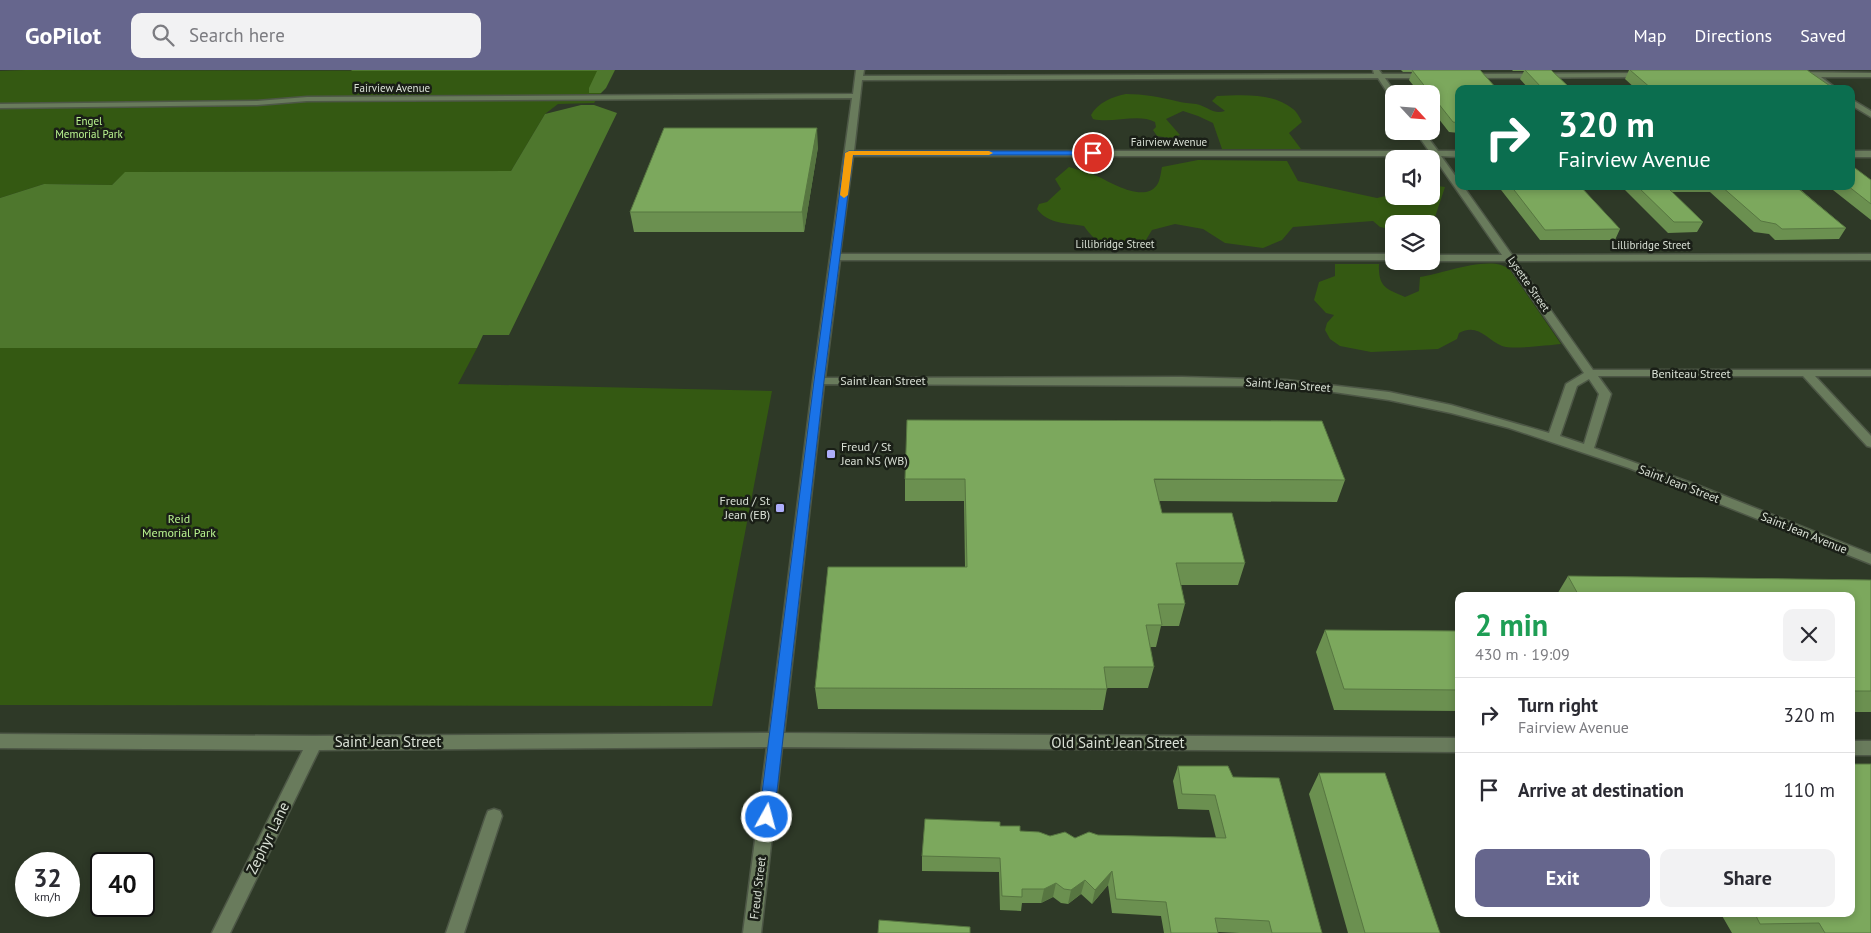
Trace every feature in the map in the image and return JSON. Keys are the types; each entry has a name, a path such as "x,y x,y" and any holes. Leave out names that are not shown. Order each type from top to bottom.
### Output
{"street":[{"path":"1810,72 1828,85"},
{"path":"1783,74 1810,72 1871,75"},
{"path":"859,74 1378,73 1431,76"},
{"path":"1378,73 1386,85"},
{"name":"Freud Street","path":"752,933 819,381 859,74"},
{"path":"1460,76 1656,75"},
{"name":"Fairview Avenue","path":"0,106 257,103 307,99 856,96"},
{"path":"1855,104 1871,115"},
{"name":"Fairview Avenue","path":"849,153 1385,154"},
{"name":"Fairview Avenue","path":"1440,154 1455,154"},
{"path":"1855,154 1871,154"},
{"name":"Lysette Street","path":"1440,161 1455,182"},
{"name":"Lysette Street","path":"1461,190 1592,373"},
{"name":"Lillibridge Street","path":"836,257 1385,257"},
{"name":"Lillibridge Street","path":"1440,258 1871,257"},
{"path":"1554,438 1572,384 1592,373 1605,394 1588,449"},
{"name":"Beniteau Street","path":"1592,373 1871,374"},
{"path":"1807,374 1871,443"},
{"name":"Saint Jean Street","path":"819,381 1188,381 1299,385 1350,390 1436,405 1514,425 1588,449 1738,506"},
{"name":"Saint Jean Avenue","path":"1738,506 1871,559"},
{"name":"Saint Jean Street","path":"0,741 314,743 776,740"},
{"name":"Old Saint Jean Street","path":"776,740 1455,745"},
{"name":"Zephyr Lane","path":"221,933 314,743"},
{"path":"1855,748 1871,748"},
{"path":"455,933 494,816"}],"green space":[{"name":"Engel Memorial Park","path":"0,71 598,71 589,93 601,93 594,103 558,104 545,114 511,171 126,172 112,185 44,184 0,198"},
{"path":"1126,94 1151,96 1196,104 1217,112 1225,111 1212,101 1217,96 1256,96 1276,100 1293,109 1301,120 1302,122 1289,133 1301,149 1222,149 1213,123 1183,111 1166,119 1180,135 1170,138 1157,136 1153,130 1156,127 1155,122 1148,119 1093,119 1091,115 1097,107 1111,98"},
{"path":"1198,160 1287,161 1298,181 1377,198 1385,196 1385,205 1439,205 1436,215 1385,215 1385,228 1380,227 1373,221 1293,227 1282,240 1263,248 1225,243 1203,229 1175,224 1152,230 1141,248 1109,246 1095,239 1084,226 1046,218 1037,209 1039,204 1047,202 1061,189 1055,179 1069,167 1092,174 1128,190 1144,192 1151,190 1157,185 1162,167"},
{"path":"1440,186 1445,187 1440,202"},
{"path":"1335,264 1379,264 1380,278 1384,286 1405,297 1419,291 1420,277 1480,264 1502,265 1510,270 1561,344 1507,347 1496,343 1482,333 1466,330 1459,333 1457,339 1438,349 1371,352 1340,346 1330,339 1325,330 1327,323 1334,315 1326,313 1314,300 1319,282 1335,276"},
{"name":"Reid Memorial Park","path":"0,348 477,348 458,384 772,391 712,706 0,705"}],"shaded area":[{"path":"352,70 615,70 606,88 601,93 589,93 589,88 597,71"},
{"path":"581,105 594,105 617,113 509,335 483,335 477,348 0,348 0,198 44,184 112,185 125,172 511,171 545,114"}],"building":[{"path":"1412,70 1480,70 1493,85 1455,85 1455,122 1440,106 1440,85 1424,85"},
{"path":"1525,70 1551,70 1567,85 1539,85"},
{"path":"1630,70 1807,70 1829,85 1647,85"},
{"path":"664,128 817,128 802,212 630,212"},
{"path":"1855,168 1871,180 1871,204 1853,190 1855,190"},
{"path":"1514,190 1584,190 1620,229 1545,230"},
{"path":"1641,190 1670,190 1703,222 1674,222"},
{"path":"1726,190 1800,190 1846,228 1782,229 1776,224 1761,221"},
{"path":"907,420 1322,421 1345,480 1154,479 1162,513 1232,513 1245,563 1176,563 1185,604 1158,604 1162,625 1146,625 1154,667 1104,667 1107,689 815,688 828,567 967,567 965,479 905,479"},
{"path":"1568,576 1871,580 1871,691 1855,691 1855,592 1577,592"},
{"path":"1325,630 1455,631 1455,690 1344,689"},
{"path":"1855,764 1871,764 1871,933 1825,933 1819,923 1760,924 1756,917 1855,917"},
{"path":"1178,766 1228,766 1233,777 1279,778 1322,933 1272,933 1269,921 1215,918 1218,933 1171,933 1166,902 1116,899 1112,871 1095,890 1085,880 1071,890 1064,889 1056,883 1044,889 1022,889 1022,897 1002,896 1000,858 922,856 925,819 1000,822 1000,826 1020,826 1020,831 1039,832 1050,836 1065,832 1075,838 1089,832 1098,835 1226,838 1215,795 1182,794"},
{"path":"1319,773 1385,773 1440,933 1365,933"},
{"path":"879,920 970,927 970,933 878,933"}],"slow traffic":[{"path":"844,195 849,153 989,153"}],"place":[{"name":"Freud / St Jean NS (WB)","path":"831,454"},
{"name":"Freud / St Jean (EB)","path":"780,508"}],"route":[{"path":"767,817 819,381 849,153 1093,153"}]}
